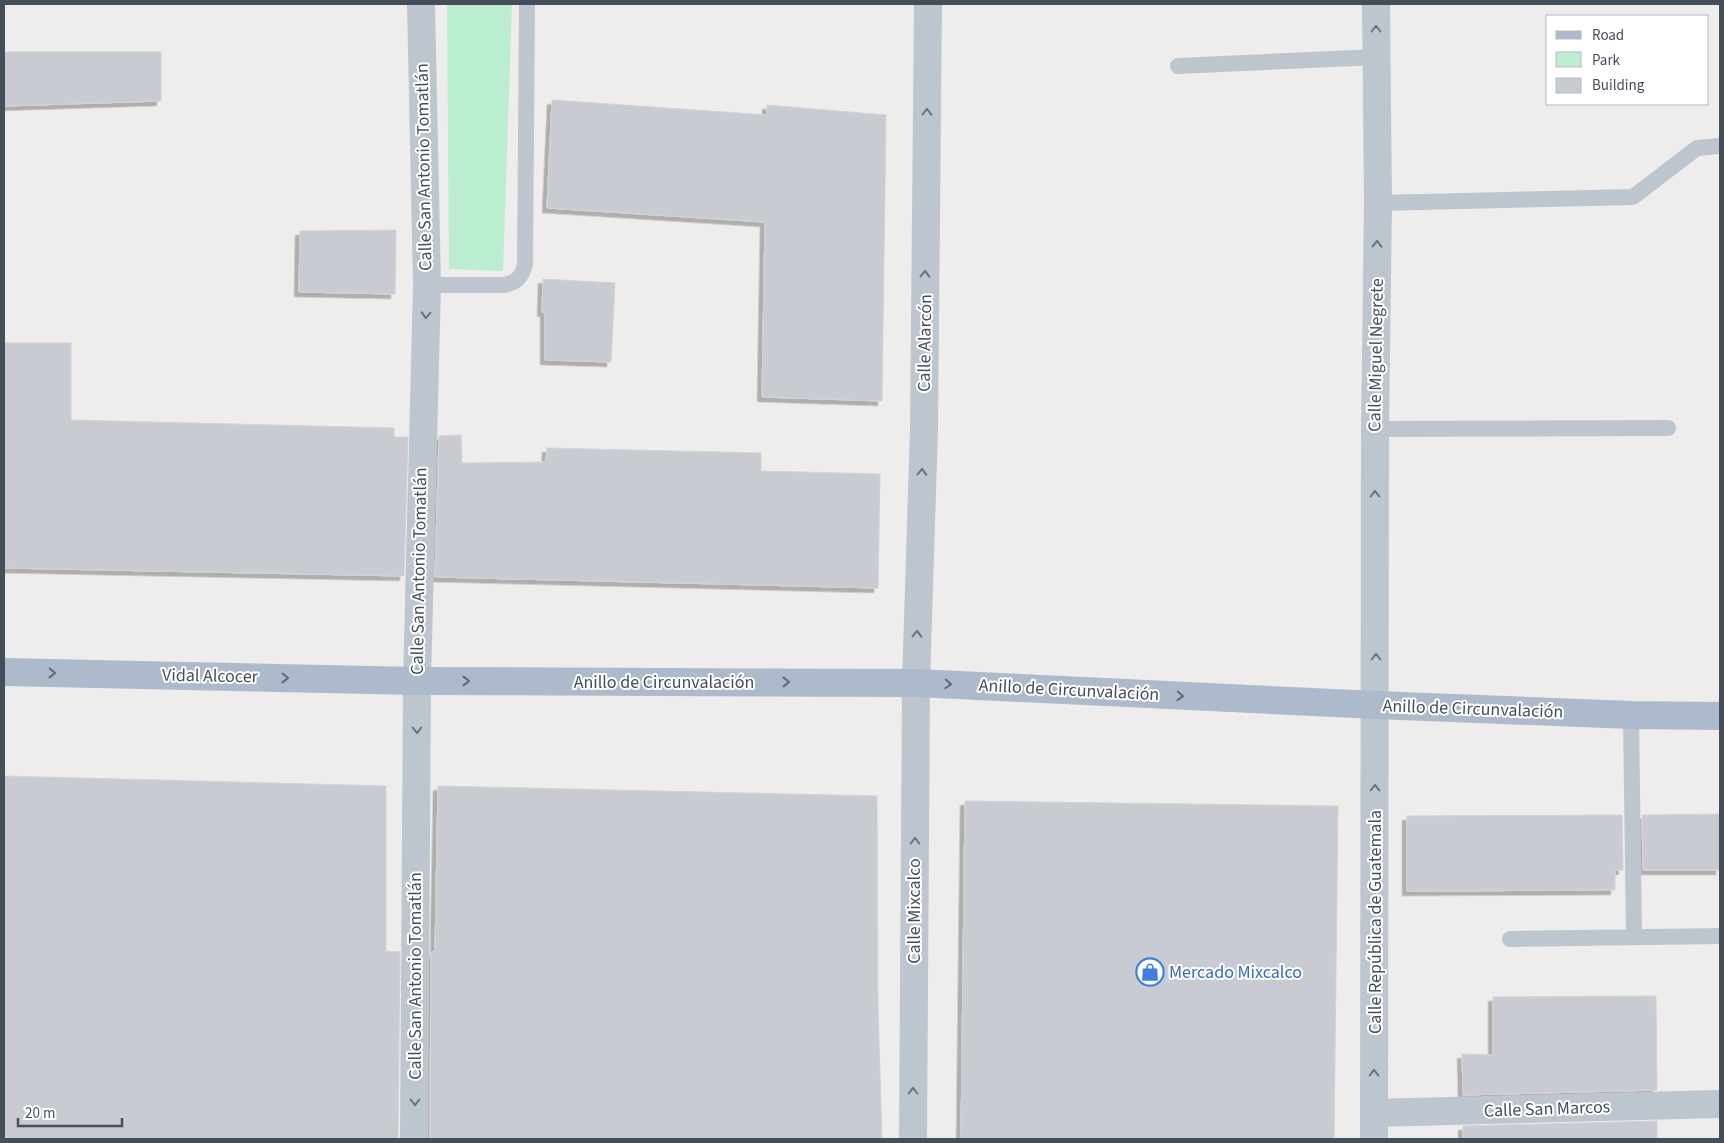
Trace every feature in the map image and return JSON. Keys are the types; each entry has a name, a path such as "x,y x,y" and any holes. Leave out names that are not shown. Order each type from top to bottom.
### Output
{"main road":[{"name":"Vidal Alcocer","path":"4,672 417,681"},
{"name":"Anillo de Circunvalación","path":"417,681 916,683 1376,705 1632,715 1720,716"}],"street":[{"name":"Calle San Antonio Tomatlán","path":"414,1139 417,681 427,285 421,4"},
{"name":"Calle Alarcón","path":"916,683 924,428 928,4"},
{"name":"Calle Miguel Negrete","path":"1376,4 1378,203 1375,429 1376,705"},
{"name":"Calle Mixcalco","path":"913,1139 916,683"},
{"name":"Calle República de Guatemala","path":"1374,1126 1376,705"},
{"name":"Calle San Marcos","path":"1374,1126 1720,1104"}],"lane":[{"path":"427,285 504,285 514,283 522,276 525,265 527,4"},
{"path":"1178,66 1376,57"},
{"path":"1378,203 1633,197 1697,148 1720,146"},
{"path":"1375,429 1668,428"},
{"path":"1632,715 1634,937"},
{"path":"1510,939 1720,936"}],"green space":[{"path":"447,4 512,4 503,271 449,269"}],"building":[{"path":"4,52 161,52 161,101 4,106"},
{"path":"552,100 767,115 767,105 886,115 882,401 762,397 765,222 547,208"},
{"path":"396,230 395,294 299,292 300,231"},
{"path":"543,279 615,283 611,362 545,360 545,312 542,312"},
{"path":"4,343 71,343 71,420 394,428 394,437 408,437 404,576 4,568"},
{"path":"461,435 462,463 546,462 547,448 761,453 761,471 880,474 878,588 435,577 439,436"},
{"path":"4,776 386,786 386,951 400,952 398,1139 4,1139"},
{"path":"438,786 877,796 878,1008 882,1139 430,1139 431,952 435,952"},
{"name":"Mercado Mixcalco","path":"965,801 1338,806 1334,1139 961,1139"},
{"path":"1720,814 1720,870 1643,870 1642,815"},
{"path":"1622,815 1623,870 1615,870 1615,890 1407,891 1407,816"},
{"path":"1656,996 1657,1090 1463,1095 1462,1054 1493,1055 1493,997"},
{"path":"1657,1121 1657,1139 1463,1139 1463,1126"}],"place":[{"name":"Mercado Mixcalco","path":"1150,972"}]}
